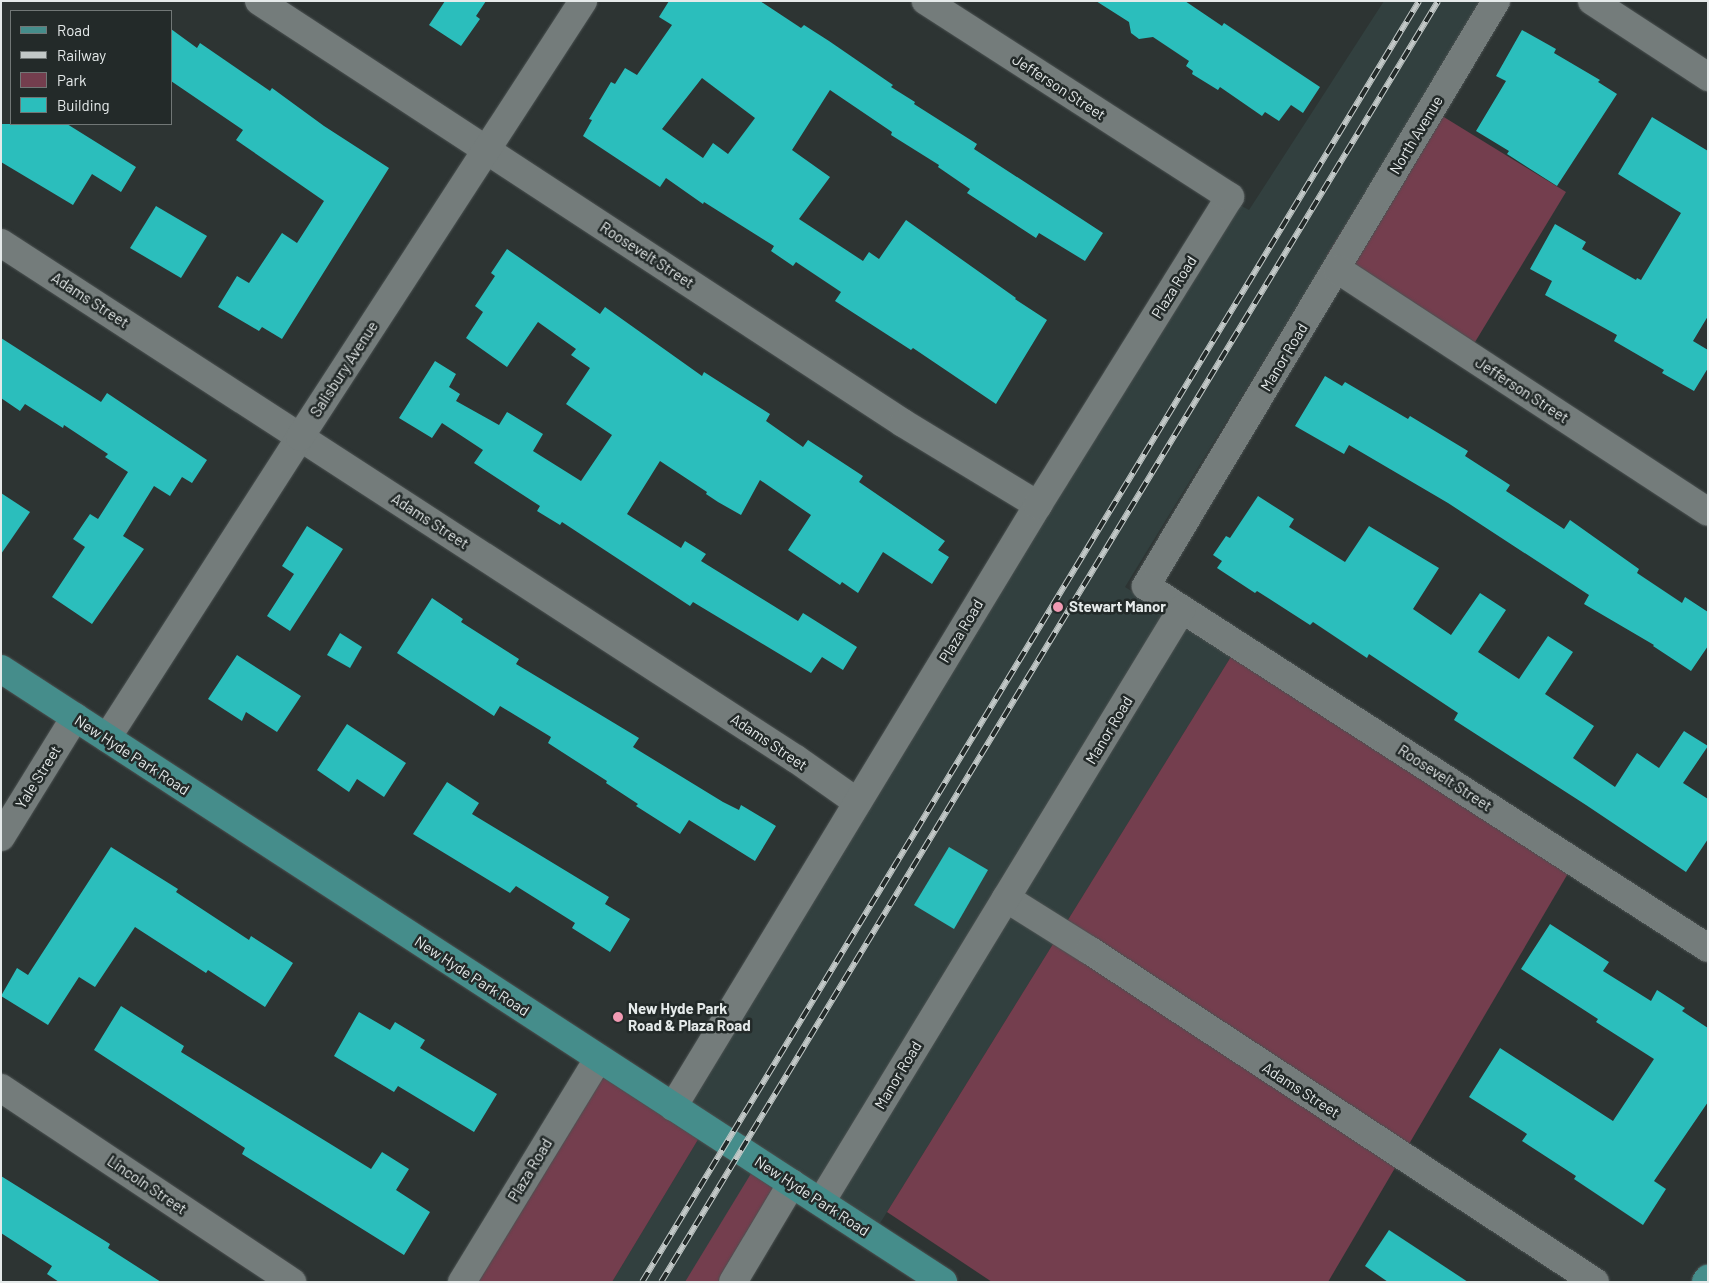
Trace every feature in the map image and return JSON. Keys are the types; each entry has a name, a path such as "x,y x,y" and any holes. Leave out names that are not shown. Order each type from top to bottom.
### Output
{"main road":[{"name":"New Hyde Park Road","path":"1,669 943,1282"}],"street":[{"name":"Roosevelt Street","path":"259,1 903,423 1038,505"},
{"name":"Salisbury Avenue","path":"107,738 583,1"},
{"name":"Jefferson Street","path":"926,1 1191,173"},
{"name":"North Avenue","path":"1337,269 1496,1"},
{"path":"1592,1 1708,77"},
{"name":"Plaza Road","path":"673,1107 1038,505 1230,197 1191,173"},
{"name":"Adams Street","path":"1,242 788,753 857,802"},
{"name":"Jefferson Street","path":"1337,269 1708,512"},
{"name":"Manor Road","path":"820,1202 1182,609 1146,586 1337,269"},
{"name":"Roosevelt Street","path":"1182,609 1708,948"},
{"name":"Yale Street","path":"1,837 75,717"},
{"name":"Adams Street","path":"1006,898 1089,950 1595,1282"},
{"name":"Plaza Road","path":"462,1282 598,1059"},
{"name":"Lincoln Street","path":"1,1088 292,1282"},
{"path":"733,1282 792,1183"}],"shaded area":[{"path":"1384,1 1483,1 1125,587 1232,655 869,1241 786,1187 686,1282 612,1282 702,1133 675,1115 1236,203 1249,210"}],"green space":[{"path":"1421,103 1566,192 1472,347 1327,255"},
{"path":"1232,655 1570,870 1328,1282 992,1282 887,1212"},
{"path":"592,1063 702,1133 612,1282 463,1282"},
{"path":"755,1167 786,1187 728,1282 685,1282"}],"building":[{"path":"445,1 486,1 476,16 480,19 461,46 429,25"},
{"path":"669,1 760,1 801,28 804,25 829,41 893,85 891,87 915,102 914,104 977,144 974,149 1103,233 1085,261 1039,233 1036,238 967,193 970,189 938,167 939,165 891,135 892,132 830,90 792,150 830,177 799,219 863,261 869,252 879,259 906,220 1047,320 996,404 913,348 911,350 835,301 841,292 796,262 793,266 771,251 774,246 704,202 703,204 666,178 660,187 583,136 592,120 589,119 611,82 615,84 625,68 637,75 672,25 659,17","holes":["702,78 755,118 728,154 713,143 703,158 662,129"]},
{"path":"1096,1 1185,1 1222,26 1224,23 1320,87 1303,113 1291,105 1279,121 1265,112 1262,116 1220,87 1218,90 1192,74 1193,71 1186,66 1189,61 1153,37 1139,39 1131,33 1129,22"},
{"path":"172,30 197,48 200,43 270,91 272,88 324,126 389,168 282,339 262,327 259,331 218,307 237,276 249,283 282,233 297,243 324,201 236,140 243,130 172,82"},
{"path":"1522,30 1556,49 1554,53 1600,80 1598,82 1617,94 1557,186 1507,154 1509,151 1476,131 1506,81 1496,76"},
{"path":"1652,117 1708,151 1708,316 1693,341 1708,350 1708,368 1694,391 1662,373 1664,370 1614,341 1617,335 1545,295 1552,281 1530,269 1555,224 1586,242 1582,249 1636,280 1637,278 1641,280 1681,213 1618,174"},
{"path":"1,124 69,125 136,167 121,192 92,174 73,205 1,162"},
{"path":"156,206 207,236 181,278 130,248"},
{"path":"507,249 600,314 605,307 702,376 704,372 770,414 766,421 803,447 808,440 863,476 859,482 945,541 938,550 949,557 932,584 883,552 858,593 842,582 840,585 788,550 811,515 760,480 741,515 706,494 707,492 660,461 627,514 681,548 685,541 706,554 701,561 798,621 803,613 857,647 843,670 822,657 811,673 693,602 690,606 562,522 560,525 537,511 540,506 474,463 483,450 442,423 432,438 399,418 435,361 456,374 449,387 460,394 456,401 499,425 507,412 543,434 533,451 581,481 612,435 566,404 590,368 571,355 576,349 538,322 507,367 466,338 483,312 475,306 495,276 491,273"},
{"path":"1,338 101,402 107,393 207,460 192,483 182,477 170,496 154,486 123,536 144,549 92,624 52,597 85,547 73,539 90,514 98,519 128,472 105,457 108,454 64,425 63,428 25,404 20,411 1,398"},
{"path":"1325,376 1342,386 1345,382 1408,419 1410,416 1468,451 1465,456 1510,485 1506,491 1564,529 1570,520 1639,569 1637,573 1682,603 1685,597 1708,612 1708,646 1691,671 1654,645 1584,604 1589,595 1448,503 1349,445 1344,454 1295,426"},
{"path":"1,493 30,512 1,554"},
{"path":"1258,496 1294,519 1289,527 1345,562 1369,526 1439,568 1413,609 1451,635 1480,593 1506,610 1478,652 1519,679 1548,636 1573,652 1545,694 1594,726 1573,758 1615,787 1637,753 1659,768 1684,731 1708,746 1683,783 1708,799 1708,839 1686,872 1454,720 1458,713 1369,654 1367,658 1313,622 1310,625 1217,568 1222,561 1213,555 1226,536 1230,538"},
{"path":"307,526 343,549 290,631 267,616 294,574 282,566"},
{"path":"432,598 463,619 461,622 519,659 516,664 639,738 633,747 723,802 739,810 741,805 776,826 755,861 689,820 680,834 636,806 638,804 606,783 607,781 548,743 551,737 500,706 494,716 397,653"},
{"path":"340,633 362,647 350,668 327,655"},
{"path":"237,655 301,696 277,732 246,712 242,721 208,699"},
{"path":"347,724 406,763 384,797 357,779 349,792 317,770"},
{"path":"447,782 479,803 472,814 609,897 605,904 630,919 610,952 572,928 575,923 516,886 510,893 413,834"},
{"path":"111,847 178,889 176,892 249,940 251,936 293,963 265,1007 208,970 206,973 135,927 95,987 79,977 48,1025 1,996 17,968 28,975"},
{"path":"949,847 988,870 954,929 914,905"},
{"path":"1550,924 1609,962 1603,971 1651,1001 1657,990 1685,1008 1682,1011 1708,1028 1708,1102 1654,1181 1666,1189 1643,1225 1574,1179 1576,1176 1522,1141 1527,1134 1469,1097 1500,1048 1613,1121 1654,1059 1596,1022 1598,1019 1521,969"},
{"path":"121,1006 184,1046 181,1052 371,1169 382,1152 409,1169 396,1190 430,1212 404,1255 242,1154 245,1148 94,1050"},
{"path":"359,1012 390,1030 395,1022 425,1040 420,1048 497,1094 474,1132 398,1086 394,1092 334,1056"},
{"path":"1,1176 110,1244 108,1248 161,1282 59,1282 47,1274 52,1266 1,1233"},
{"path":"1389,1230 1468,1282 1388,1282 1365,1266"}],"railway":[{"path":"642,1282 1419,1"},
{"path":"661,1282 1438,1"}],"place":[{"name":"Stewart Manor","path":"1058,607"},
{"name":"New Hyde Park Road & Plaza Road","path":"618,1017"}]}
